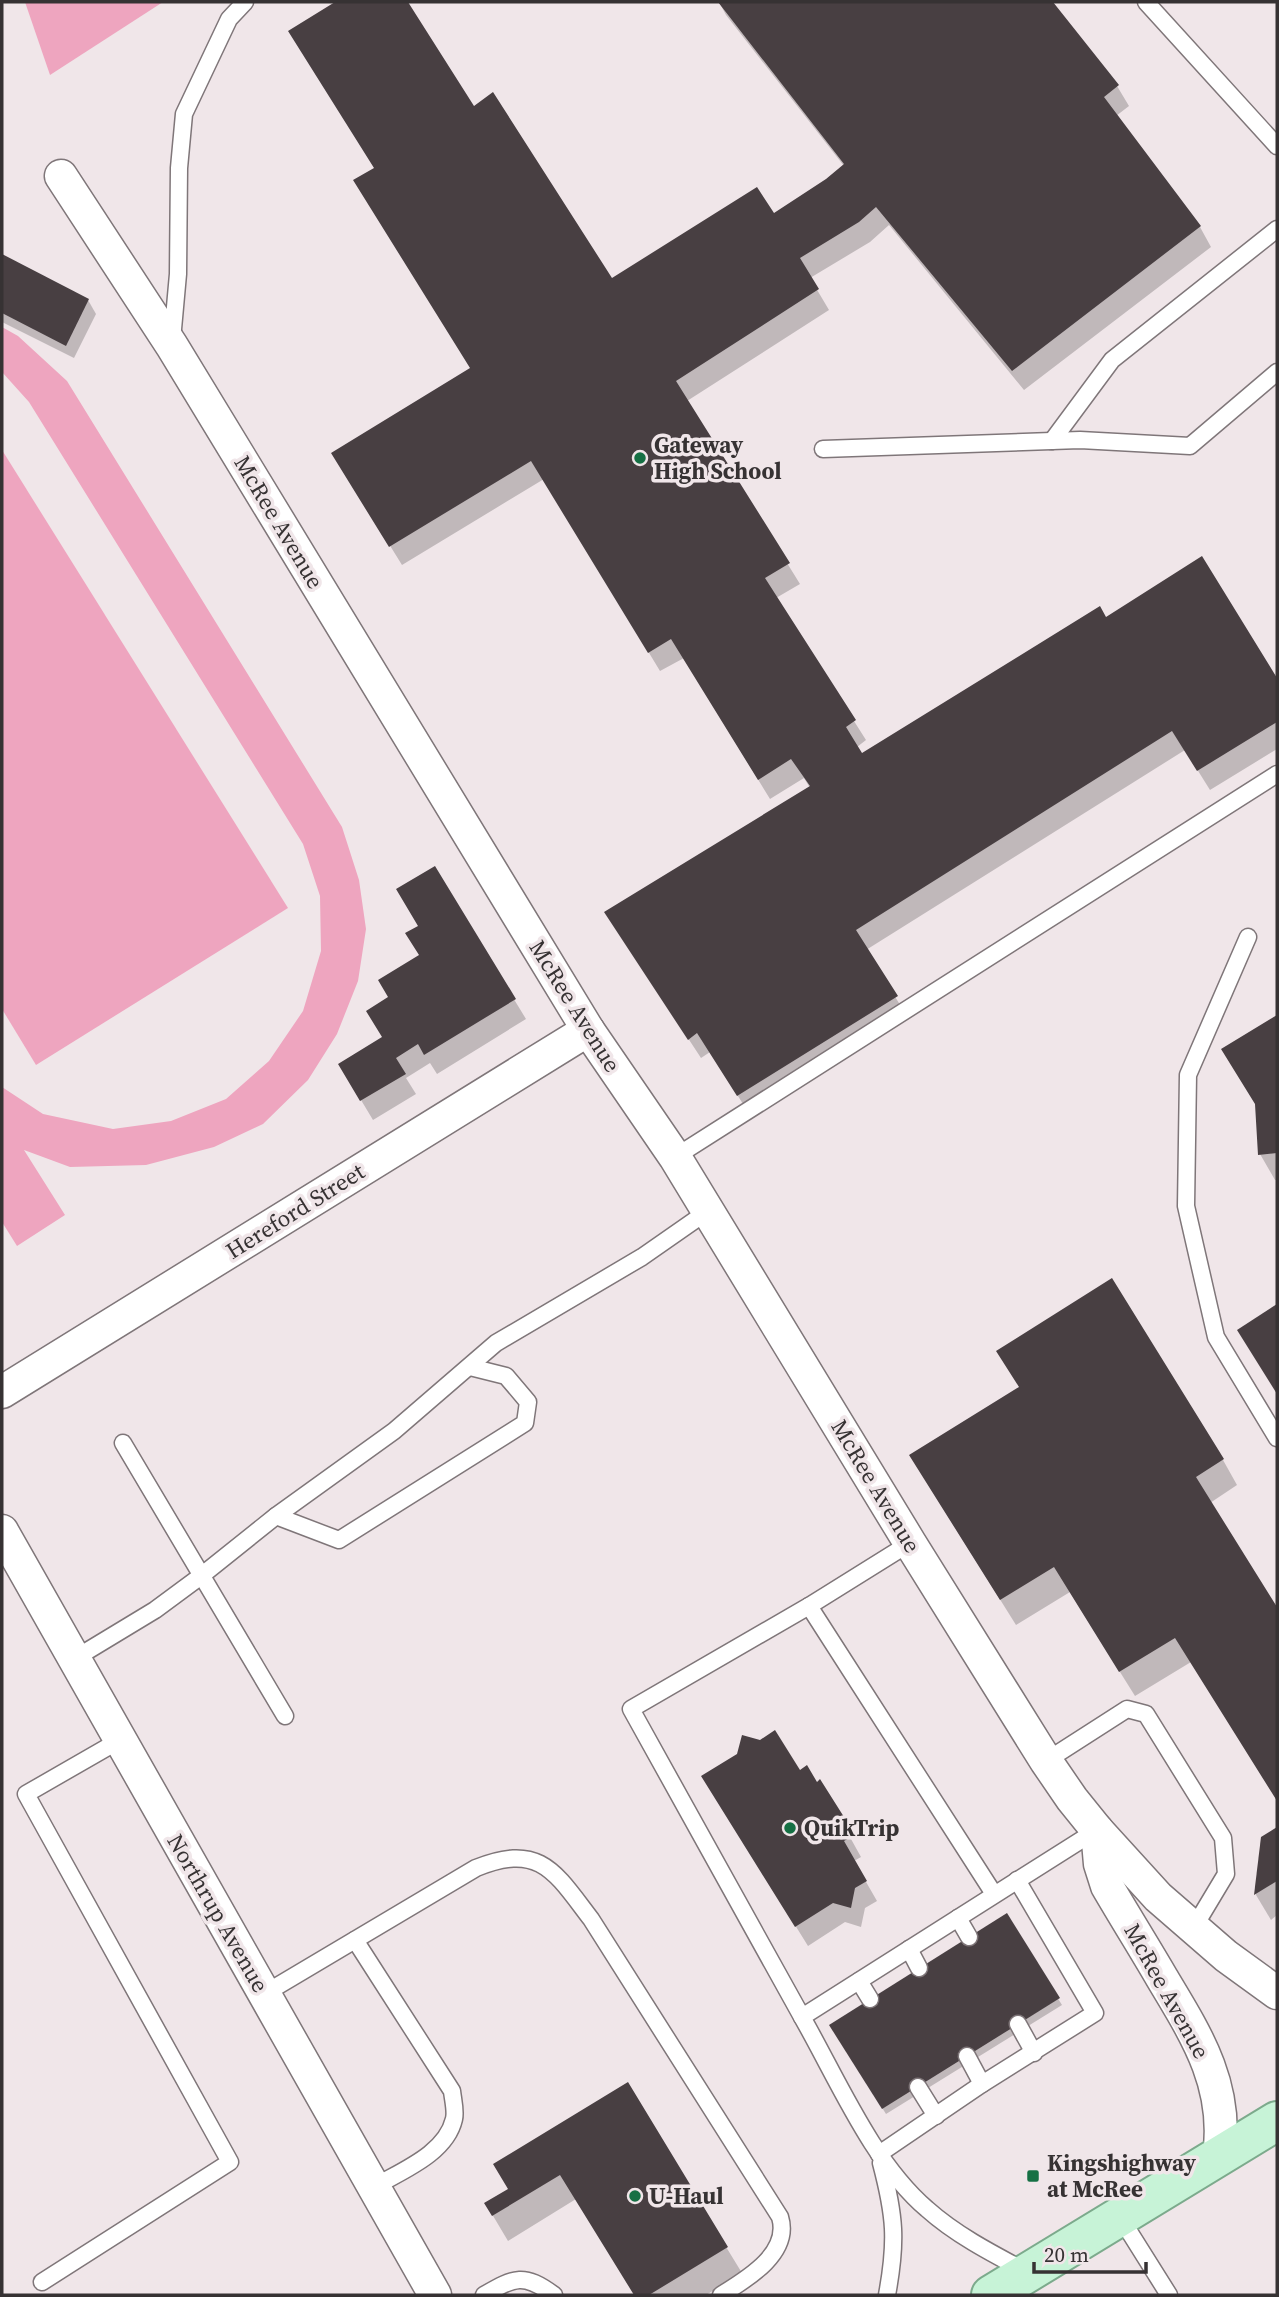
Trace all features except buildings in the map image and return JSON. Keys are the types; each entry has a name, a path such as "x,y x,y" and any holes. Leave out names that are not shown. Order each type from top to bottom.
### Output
{"main road":[{"path":"992,2295 1277,2121"}],"street":[{"name":"McRee Avenue","path":"61,176 172,346 588,1030 675,1157 910,1543 1072,1799 1158,1897 1193,1929 1277,1993"},
{"name":"Hereford Street","path":"2,1392 588,1030"},
{"name":"Northrup Avenue","path":"2,1531 435,2295"},
{"name":"McRee Avenue","path":"1097,1830 1100,1864 1107,1886 1203,2047 1215,2082 1220,2112 1222,2136 1219,2156"}],"lane":[{"path":"172,346 178,274 178,169 184,114 229,19 246,2"},
{"path":"1146,2 1277,146"},
{"path":"1052,441 1112,360 1277,229"},
{"path":"823,449 1080,440 1190,446 1277,372"},
{"path":"675,1157 1277,774"},
{"path":"1248,937 1188,1075 1186,1206 1216,1337 1277,1438"},
{"path":"74,1659 155,1609 201,1576 276,1516 394,1431 496,1343 642,1257 708,1212"},
{"path":"276,1516 339,1540 525,1423 528,1402 506,1376 470,1367"},
{"path":"123,1443 285,1716"},
{"path":"910,1543 809,1606 631,1709 878,2154 927,2210 1029,2273"},
{"path":"809,1606 994,1894"},
{"path":"1046,1760 1127,1709 1146,1714 1223,1838 1226,1874 1193,1929"},
{"path":"42,2282 230,2162 26,1794 120,1740"},
{"path":"802,2017 1097,1830"},
{"path":"264,1994 462,1876 495,1860 520,1857 538,1862 559,1878 591,1919 780,2217 783,2225 781,2240 774,2252 765,2263 721,2295"},
{"path":"878,2154 1095,2013 1017,1880"},
{"path":"958,1918 969,1937"},
{"path":"355,1940 452,2091 454,2105 454,2120 441,2143 431,2153 374,2188"},
{"path":"909,1949 919,1968"},
{"path":"859,1981 870,1999"},
{"path":"1018,2024 1034,2053"},
{"path":"967,2056 982,2084"},
{"path":"918,2087 936,2116"},
{"path":"878,2154 892,2204 894,2228 894,2256 887,2295"},
{"path":"1120,2217 1169,2295"},
{"path":"484,2295 517,2279 533,2280 554,2295"}],"shaded area":[{"path":"25,2 163,2 50,75"},
{"path":"2,327 18,336 67,381 342,827 359,880 366,929 358,981 337,1034 308,1080 263,1124 214,1147 146,1165 70,1167 24,1150 65,1215 17,1246 2,1222 2,1087 43,1114 113,1129 171,1121 226,1099 269,1061 303,1011 321,951 320,896 303,844 29,402 2,372"},
{"path":"2,450 288,908 36,1065 2,1009"}],"place":[{"name":"Gateway High School","path":"640,458"},
{"name":"QuikTrip","path":"790,1828"},
{"name":"Kingshighway at McRee","path":"1033,2176"},
{"name":"U-Haul","path":"635,2196"}]}
